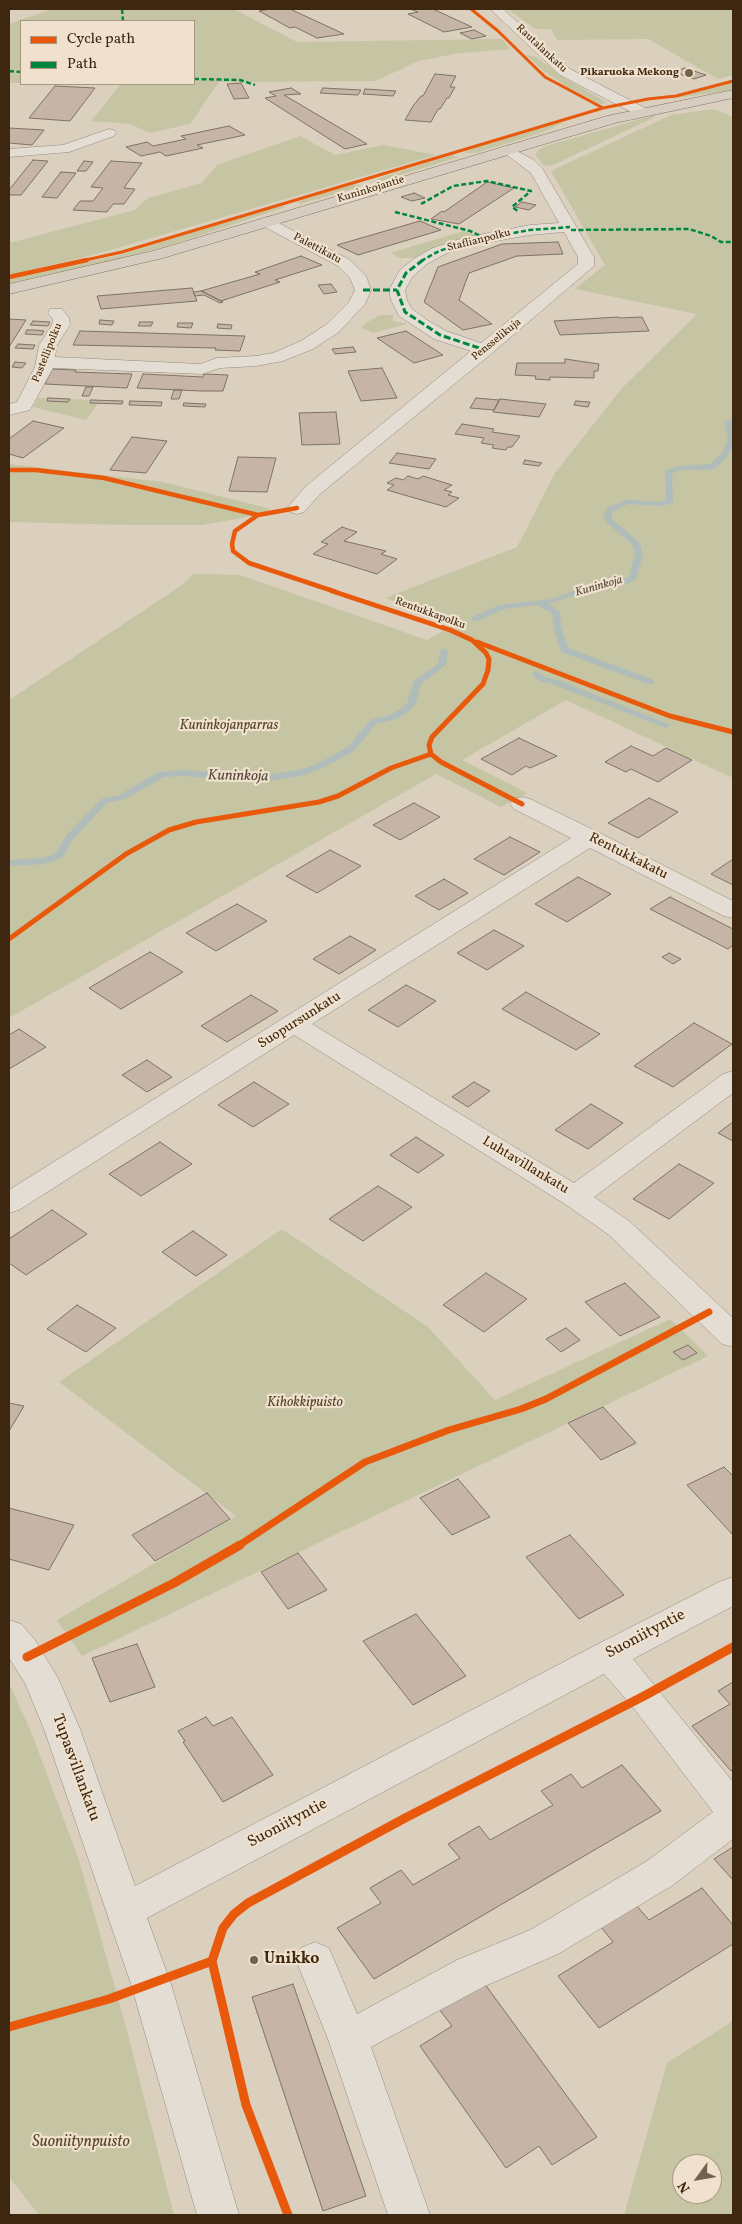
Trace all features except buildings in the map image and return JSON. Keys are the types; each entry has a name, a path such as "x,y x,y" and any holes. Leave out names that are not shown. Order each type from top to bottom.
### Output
{"main road":[{"name":"Kuninkojantie","path":"9,289 114,266 642,112 733,94"}],"street":[{"name":"Rautalankatu","path":"496,9 565,72 642,112"},
{"path":"9,153 64,149 109,133"},
{"name":"Pensselikuja","path":"297,508 313,490 586,266 586,257 537,172 529,163 507,150"},
{"name":"Palettikatu","path":"267,222 352,268 358,276 363,290"},
{"name":"Staflianpolku","path":"397,290 406,273 421,261 439,251 470,241 502,234 570,227"},
{"path":"46,356 202,369 218,363 256,361 288,354 307,345 344,318 357,304 363,290 397,290 398,300 405,312 421,324 449,339 484,350"},
{"name":"Pastellipolku","path":"9,410 24,406 44,368 48,345 61,325 62,318 56,313"},
{"name":"Rentukkakatu","path":"522,804 733,911"},
{"name":"Suopursunkatu","path":"9,1203 590,837"},
{"name":"Luhtavillankatu","path":"294,1024 575,1197 619,1228 733,1336"},
{"path":"575,1197 733,1080"},
{"name":"Suoniityntie","path":"125,1910 733,1590"},
{"name":"Tupasvillankatu","path":"9,1634 23,1650 40,1678 62,1729 125,1910"},
{"path":"608,1655 644,1696 733,1810"},
{"path":"348,2039 471,1973 544,1942 660,1873 733,1818"},
{"path":"125,1910 151,1984 218,2215"},
{"path":"315,1960 348,2039 409,2215"}],"green space":[{"path":"52,9 234,9 297,42 502,39 510,49 460,53 418,61 376,81 219,82 190,124 150,133 130,124 91,121 120,85 195,85 195,20 20,20"},
{"path":"508,9 733,9 733,75 718,79 648,39 557,40 551,29 535,29"},
{"path":"20,20 20,83 9,83 9,24"},
{"path":"526,55 536,57 564,78 608,103 600,104 569,88 542,70"},
{"path":"733,82 733,90 671,99 710,88"},
{"name":"Kuninkojanparras","path":"713,109 733,117 733,778 566,700 462,760 527,793 501,807 436,774 9,1018 9,700 182,585 194,574 240,575 427,640 459,622 385,598 517,547 555,473 622,388 697,314 575,289 605,265 551,171 671,115"},
{"path":"655,115 655,117 553,165 544,166 535,154 540,149 549,145"},
{"path":"557,123 563,123 541,133 475,153 465,153 466,151"},
{"path":"300,136 335,155 383,145 436,155 100,253 9,275 9,243 135,210 148,198 202,183 217,165"},
{"path":"451,155 459,157 380,181 374,180"},
{"path":"352,184 362,186 300,204 297,202"},
{"path":"281,205 285,207 125,258 9,283 9,279 120,255"},
{"path":"464,231 477,236 415,258 400,258 390,253"},
{"path":"380,315 394,315 392,321 407,324 373,333 362,328 364,324"},
{"path":"38,398 48,398 48,401 68,402 70,399 91,400 91,403 98,403 86,420 33,407"},
{"path":"9,464 163,482 271,509 258,515 202,525 9,522"},
{"name":"Kihokkipuisto","path":"282,1229 428,1327 495,1400 670,1319 708,1356 82,1656 57,1620 236,1516 59,1382"},
{"name":"Suoniitynpuisto","path":"9,1683 32,1734 79,1860 125,2023 174,2215 39,2215 9,2177"},
{"path":"733,2021 733,2215 624,2215 667,2063"}],"waterway":[{"name":"Kuninkoja","path":"475,619 502,607 553,601 595,586 623,582 633,578 639,554 636,543 610,521 607,515 611,509 627,502 660,504 670,501 668,473 678,468 707,468 713,466 725,454 732,439 728,422 733,420"},
{"path":"539,603 556,612 557,626 564,650 651,682"},
{"name":"Kuninkoja","path":"9,863 45,861 60,855 69,838 104,801 122,797 162,774 182,773 263,779 301,773 318,767 351,749 373,722 393,717 405,710 411,704 417,683 442,665 444,651"},
{"path":"536,674 542,679 555,682 666,725"}],"marked path":[{"path":"122,9 123,20"},
{"path":"9,71 20,72"},
{"path":"195,79 240,80 255,85"},
{"path":"421,204 453,186 487,181 531,191 512,207 519,212"},
{"path":"395,212 470,231 485,238"},
{"path":"485,350 440,335 405,312 399,300 397,290 406,273 421,261 439,251 469,241 530,230 570,227"},
{"path":"571,230 689,229 711,236 721,242 733,242"},
{"path":"363,290 397,290"}],"cycle path":[{"path":"471,9 498,31 545,77 568,91 603,108"},
{"path":"9,277 122,252 603,108 648,99 676,96 733,81"},
{"path":"9,470 36,470 104,478 258,515"},
{"name":"Rentukkapolku","path":"297,508 258,515 235,531 232,544 233,551 249,563 450,630 472,640 486,653 489,659 488,670 483,684 432,737 429,745 431,754 441,762 522,804"},
{"path":"477,642 670,716 733,732"},
{"path":"9,939 126,854 169,830 196,822 319,802 338,796 391,768 431,754"},
{"path":"27,1657 174,1583 232,1550 365,1462 449,1430 521,1409 546,1399 709,1312"},
{"path":"288,2215 246,2105 212,1961 223,1928 234,1914 248,1903 407,1817 644,1696 733,1647"},
{"path":"9,2027 109,1999 212,1961"}],"place":[{"name":"Pikaruoka Mekong","path":"689,73"},
{"name":"Unikko","path":"254,1960"}]}
